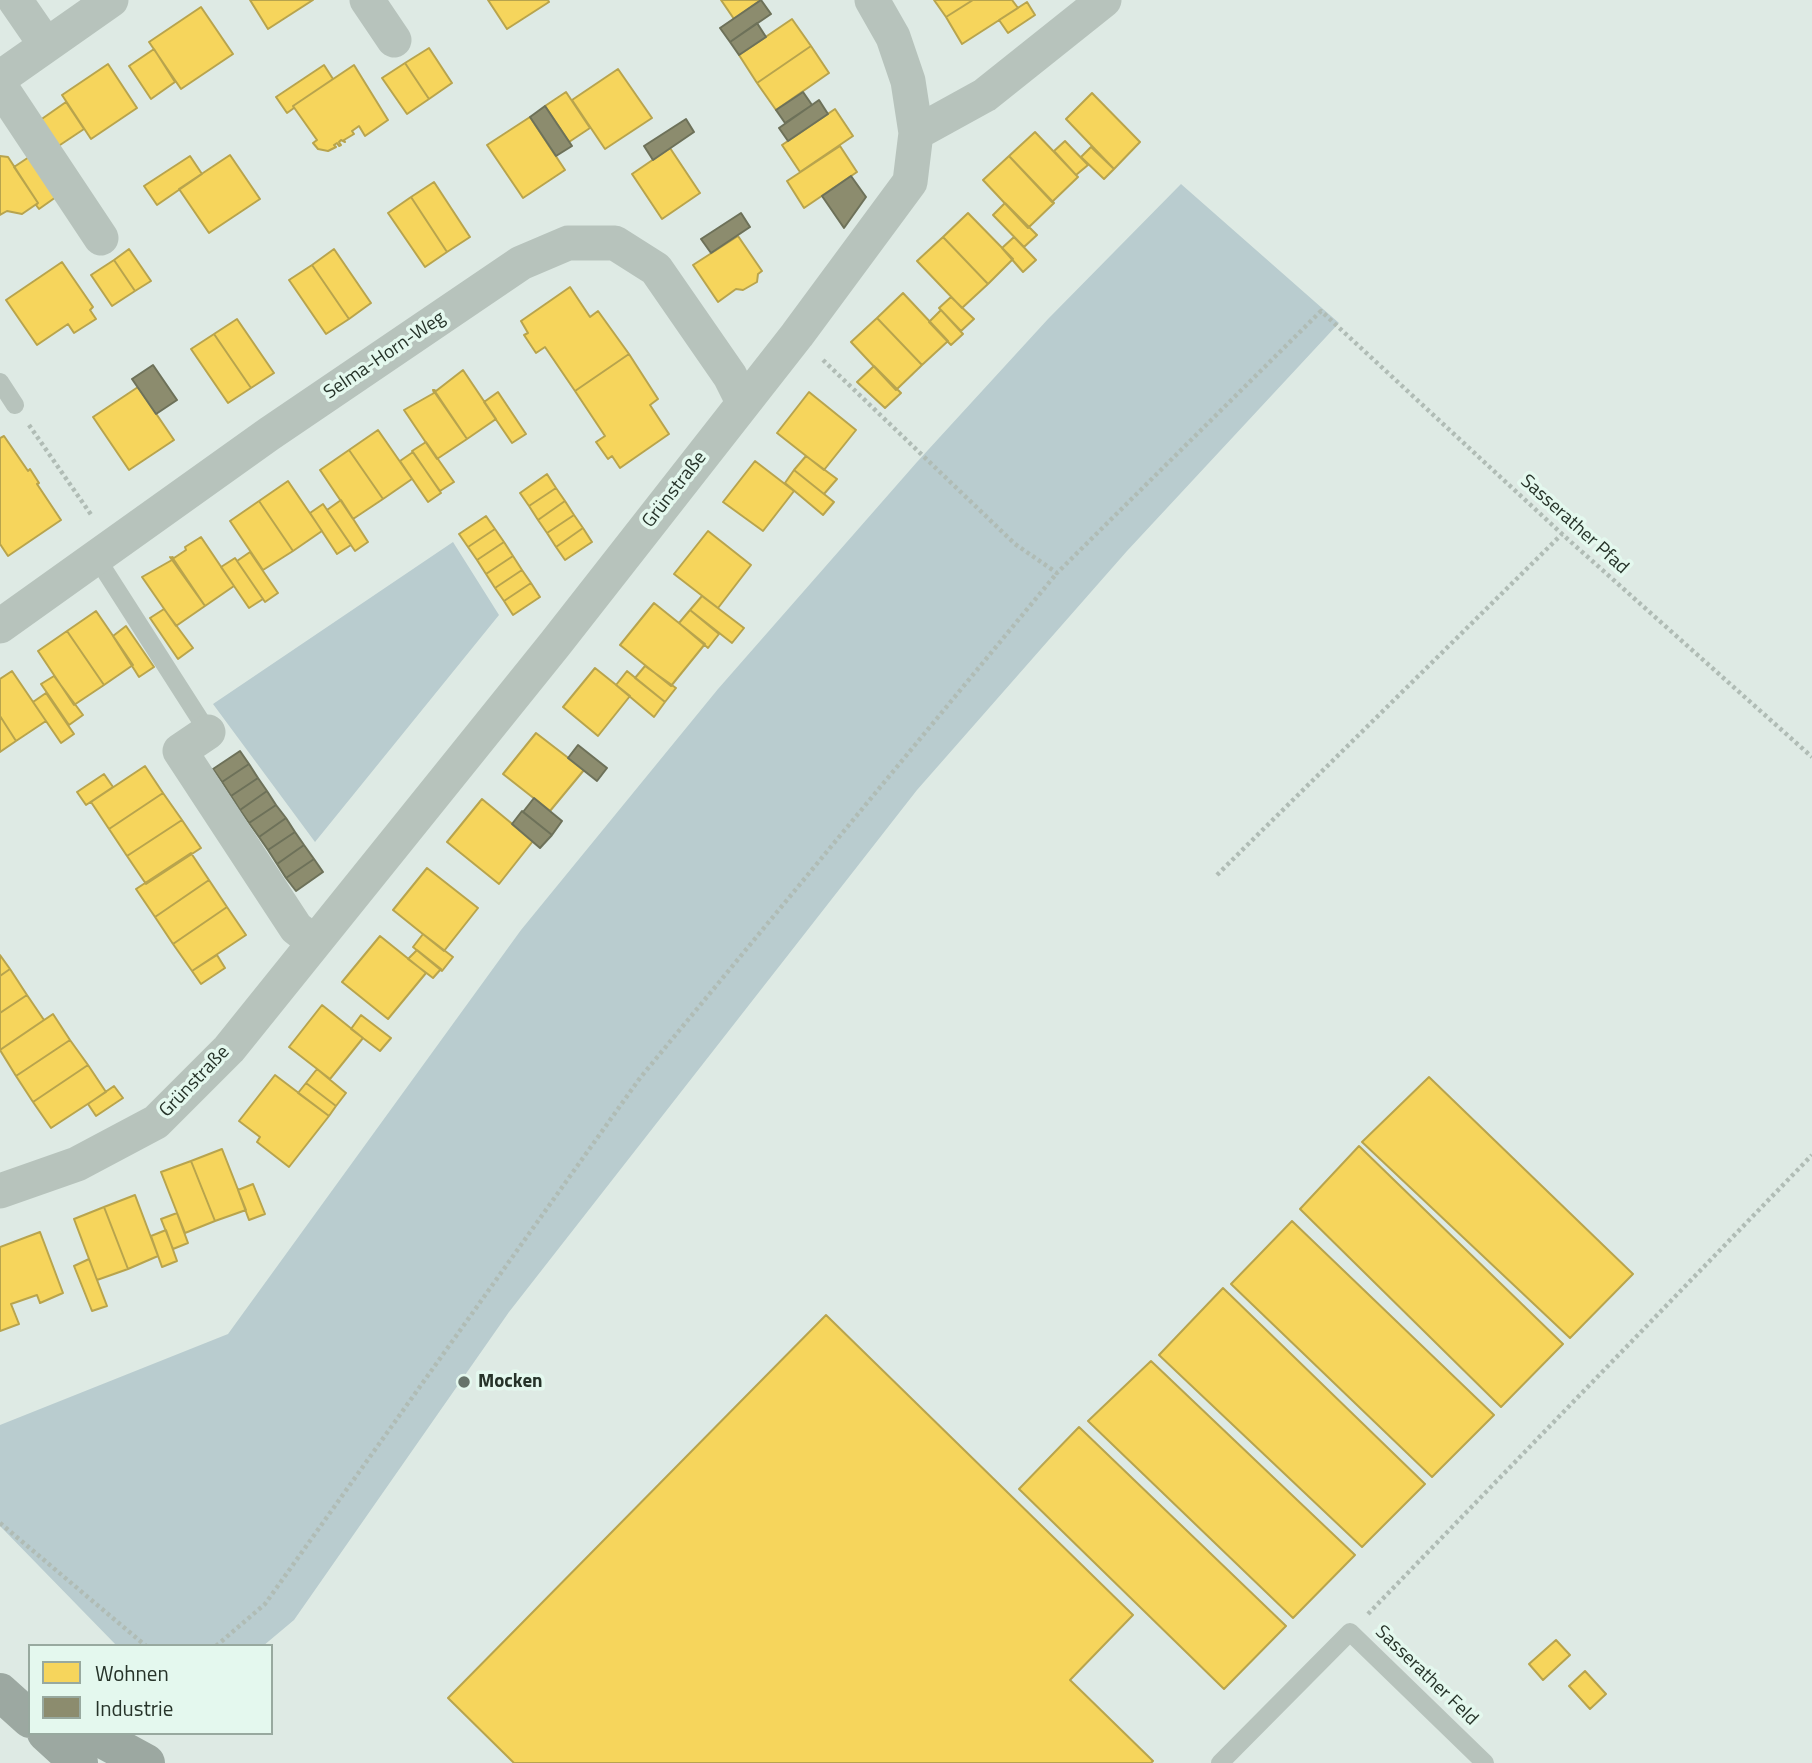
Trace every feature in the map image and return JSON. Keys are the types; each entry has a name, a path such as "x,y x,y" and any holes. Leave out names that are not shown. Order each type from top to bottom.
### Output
{"main road":[{"path":"0,1673 28,1692"},
{"path":"0,1692 28,1717"},
{"path":"48,1735 79,1763"},
{"path":"95,1735 146,1763"}],"street":[{"path":"15,0 46,45"},
{"path":"0,78 111,0"},
{"path":"367,0 394,40"},
{"name":"Grünstraße","path":"0,1191 77,1164 156,1122 229,1049 555,644 797,335 910,182 916,133 908,81 893,37 872,0"},
{"path":"916,133 985,95 1104,0"},
{"path":"0,86 101,238"},
{"name":"Selma-Horn-Weg","path":"0,626 269,434 521,263 568,243 615,243 656,270 730,376 743,402"},
{"path":"208,732 180,751 296,928 314,942"}],"lane":[{"path":"0,382 15,405"},
{"path":"105,551 208,732"},
{"name":"Sasserather Feld","path":"1220,1763 1350,1632 1485,1763"}],"path":[{"name":"Sasserather Pfad","path":"1057,573 1321,311 1562,534 1812,757"},
{"path":"218,1644 265,1604 640,1078 1057,573 1015,544 797,335"},
{"path":"15,405 105,551"},
{"path":"1217,874 1562,534"},
{"path":"1350,1632 1812,1155"},
{"path":"0,1523 144,1644"}],"shaded area":[{"path":"1181,184 1339,323 1127,551 917,790 509,1312 294,1620 265,1644 115,1644 0,1526 0,1425 228,1334 521,930 718,689 917,462 1048,319"},
{"path":"453,542 499,615 315,842 213,704"}],"building: Wohnen":[{"path":"250,0 313,0 268,29"},
{"path":"488,0 548,0 549,2 507,29"},
{"path":"721,0 761,0 734,19"},
{"path":"934,0 973,0 946,17"},
{"path":"973,0 1012,0 1018,8 962,44 946,17"},
{"path":"1027,2 1035,15 1008,33 999,20"},
{"path":"201,7 233,54 181,89 149,42"},
{"path":"792,19 811,46 757,83 739,55"},
{"path":"811,46 829,73 776,110 757,83"},
{"path":"429,48 452,83 429,99 405,63"},
{"path":"154,49 175,82 151,99 129,66"},
{"path":"405,63 429,99 407,114 382,78"},
{"path":"108,64 137,108 91,139 62,95"},
{"path":"324,65 333,79 287,113 276,97"},
{"path":"354,65 388,120 365,136 359,126 345,142 339,142 341,145 337,143 334,145 336,147 328,151 318,149 313,143 317,140 293,106"},
{"path":"618,69 652,118 605,149 572,100"},
{"path":"566,92 590,128 569,142 545,106"},
{"path":"1092,93 1140,142 1114,169 1066,119"},
{"path":"66,102 84,129 54,149 36,123"},
{"path":"835,109 853,136 800,172 782,145"},
{"path":"530,117 565,170 523,198 487,145"},
{"path":"1035,132 1078,177 1052,202 1009,156"},
{"path":"1065,141 1088,165 1076,175 1054,151"},
{"path":"840,146 857,172 804,208 787,181"},
{"path":"1091,147 1114,169 1104,179 1081,157"},
{"path":"670,148 700,193 662,219 632,174"},
{"path":"230,155 260,199 209,233 179,189"},
{"path":"0,156 8,157 38,203 22,214 7,211 0,215"},
{"path":"190,156 202,174 157,205 144,186"},
{"path":"1009,156 1054,203 1028,228 983,180"},
{"path":"29,157 56,197 39,209 36,205 38,203 14,167"},
{"path":"434,182 470,237 447,252 411,197"},
{"path":"411,197 447,252 425,267 388,213"},
{"path":"1005,203 1037,235 1024,247 993,215"},
{"path":"968,213 1013,259 988,284 943,237"},
{"path":"738,236 762,271 758,274 757,282 743,290 736,289 718,302 693,265"},
{"path":"943,237 988,284 962,308 917,261"},
{"path":"1014,237 1036,260 1023,272 1002,248"},
{"path":"129,249 151,281 135,291 114,260"},
{"path":"334,249 371,303 349,319 312,265"},
{"path":"114,260 135,291 112,306 91,275"},
{"path":"62,262 93,307 90,310 96,319 74,333 68,324 37,345 6,300"},
{"path":"312,265 349,319 326,334 289,280"},
{"path":"570,287 590,317 598,311 629,354 575,391 545,347 536,353 524,335 528,333 521,321"},
{"path":"903,293 948,341 922,365 877,318"},
{"path":"951,297 974,319 961,331 939,308"},
{"path":"941,310 963,334 951,345 929,322"},
{"path":"877,318 922,365 896,390 851,342"},
{"path":"237,319 274,373 251,388 214,334"},
{"path":"214,334 251,388 228,403 191,349"},
{"path":"629,354 658,399 650,405 669,434 620,468 612,456 608,459 596,442 605,436 575,391"},
{"path":"874,366 901,393 885,408 857,382"},
{"path":"463,370 496,419 467,439 434,390"},
{"path":"138,387 174,440 129,470 93,417"},
{"path":"433,390 467,439 437,459 404,410 434,393"},
{"path":"498,392 526,434 512,443 484,402"},
{"path":"809,392 856,430 824,470 777,433"},
{"path":"378,430 412,479 383,499 349,450"},
{"path":"4,436 28,471 30,469 61,520 8,556 0,544 0,438"},
{"path":"426,442 454,482 440,491 412,451"},
{"path":"349,450 383,499 353,519 320,470"},
{"path":"413,452 441,493 428,502 400,461"},
{"path":"806,456 837,479 824,494 794,470"},
{"path":"755,461 794,491 763,531 723,502"},
{"path":"794,470 834,502 823,515 785,483"},
{"path":"547,474 556,488 529,506 520,493"},
{"path":"288,481 322,531 293,551 259,501"},
{"path":"556,488 565,501 538,520 529,506"},
{"path":"341,500 368,542 355,551 327,510"},
{"path":"259,501 293,551 263,570 230,521"},
{"path":"565,501 574,515 547,533 538,520"},
{"path":"323,504 351,545 337,554 310,513"},
{"path":"574,515 583,528 556,547 547,533"},
{"path":"486,516 495,529 468,547 459,534"},
{"path":"583,528 592,542 565,560 556,547"},
{"path":"495,529 504,542 477,560 468,547"},
{"path":"708,531 751,565 718,608 674,574"},
{"path":"201,537 234,586 205,606 172,557 186,550 185,547"},
{"path":"504,542 513,556 486,574 477,560"},
{"path":"250,552 278,593 265,602 237,561"},
{"path":"513,556 522,570 495,588 486,574"},
{"path":"170,557 205,606 176,626 142,577 172,560"},
{"path":"235,558 263,599 249,608 221,567"},
{"path":"522,570 531,583 504,601 495,588"},
{"path":"531,583 540,597 513,615 504,601"},
{"path":"702,596 744,628 732,643 690,610"},
{"path":"654,603 705,644 671,686 620,645"},
{"path":"164,609 193,648 178,659 150,618"},
{"path":"690,610 719,634 708,648 679,623"},
{"path":"96,611 133,665 104,685 67,631"},
{"path":"126,626 154,667 139,677 113,636"},
{"path":"67,631 104,685 74,705 38,651"},
{"path":"645,666 676,688 665,702 635,678"},
{"path":"595,668 630,696 598,736 563,707"},
{"path":"12,671 46,721 16,741 0,716 0,679"},
{"path":"627,671 665,702 654,717 616,685"},
{"path":"54,676 83,715 69,725 41,684"},
{"path":"46,693 74,734 61,743 33,702"},
{"path":"0,716 16,741 0,752"},
{"path":"536,733 584,770 550,811 503,774"},
{"path":"145,766 163,793 109,829 91,802"},
{"path":"104,774 113,787 86,805 77,792"},
{"path":"163,793 182,820 127,856 109,829"},
{"path":"482,799 533,841 499,884 447,842"},
{"path":"182,820 201,848 146,884 127,856"},
{"path":"191,853 209,880 155,917 136,889"},
{"path":"427,868 478,908 444,951 393,910"},
{"path":"209,880 227,907 173,944 155,917"},
{"path":"227,907 246,935 192,971 173,944"},
{"path":"423,934 453,957 442,971 413,947"},
{"path":"380,936 426,973 388,1019 342,982"},
{"path":"417,950 441,969 433,978 408,959"},
{"path":"0,955 10,969 0,976"},
{"path":"217,955 225,968 201,984 192,971"},
{"path":"10,969 27,995 0,1013 0,976"},
{"path":"27,995 44,1020 0,1050 0,1013"},
{"path":"322,1005 363,1038 330,1079 289,1047"},
{"path":"53,1014 70,1040 16,1076 0,1050"},
{"path":"361,1015 391,1038 380,1051 351,1029"},
{"path":"70,1040 88,1065 33,1102 16,1076"},
{"path":"88,1065 106,1092 51,1128 33,1102"},
{"path":"317,1069 346,1093 336,1106 306,1083"},
{"path":"275,1075 329,1116 289,1167 257,1142 260,1137 239,1121"},
{"path":"1429,1077 1633,1274 1570,1338 1362,1142"},
{"path":"306,1083 336,1106 329,1116 298,1093"},
{"path":"114,1086 123,1098 96,1116 88,1104"},
{"path":"1359,1146 1563,1344 1501,1407 1300,1209"},
{"path":"222,1149 246,1210 215,1221 191,1161"},
{"path":"191,1161 215,1221 185,1233 161,1172"},
{"path":"253,1184 265,1214 249,1220 238,1190"},
{"path":"135,1195 158,1256 128,1269 104,1207"},
{"path":"104,1207 128,1269 97,1280 74,1219"},
{"path":"177,1213 188,1243 173,1249 161,1219"},
{"path":"1292,1221 1494,1415 1432,1477 1231,1284"},
{"path":"166,1230 177,1261 162,1267 151,1236"},
{"path":"40,1232 63,1293 40,1303 37,1295 11,1304 19,1324 0,1331 0,1247"},
{"path":"89,1259 107,1306 92,1311 74,1266"},
{"path":"1223,1288 1425,1484 1362,1547 1159,1355"},
{"path":"826,1315 1133,1615 1070,1680 1153,1761 1151,1763 514,1763 448,1698"},
{"path":"1151,1361 1355,1555 1293,1618 1088,1421"},
{"path":"1079,1427 1286,1626 1224,1689 1019,1489"},
{"path":"1556,1640 1570,1655 1543,1680 1529,1664"},
{"path":"1585,1671 1606,1694 1590,1709 1569,1686"}],"building: Industrie":[{"path":"761,0 771,14 730,42 720,28"},
{"path":"757,23 766,37 739,55 730,42"},
{"path":"803,92 812,105 785,123 776,110"},
{"path":"819,100 828,114 788,141 779,128"},
{"path":"545,106 572,146 556,156 530,117"},
{"path":"686,119 694,132 653,160 644,146"},
{"path":"851,176 866,197 844,228 822,196"},
{"path":"741,213 750,227 711,253 701,239"},
{"path":"153,365 177,400 156,414 132,379"},
{"path":"578,745 607,768 597,781 568,758"},
{"path":"240,751 249,764 222,782 213,769"},
{"path":"249,764 258,778 231,796 222,782"},
{"path":"258,778 267,791 240,810 231,796"},
{"path":"267,791 276,805 249,823 240,810"},
{"path":"534,798 562,821 552,835 523,812"},
{"path":"276,805 286,818 259,837 249,823"},
{"path":"522,811 552,835 540,848 512,824"},
{"path":"286,818 295,832 268,850 259,837"},
{"path":"295,832 304,845 277,864 268,850"},
{"path":"304,845 314,859 286,878 277,864"},
{"path":"314,859 323,872 296,891 286,878"}],"place":[{"name":"Mocken","path":"464,1382"}]}
